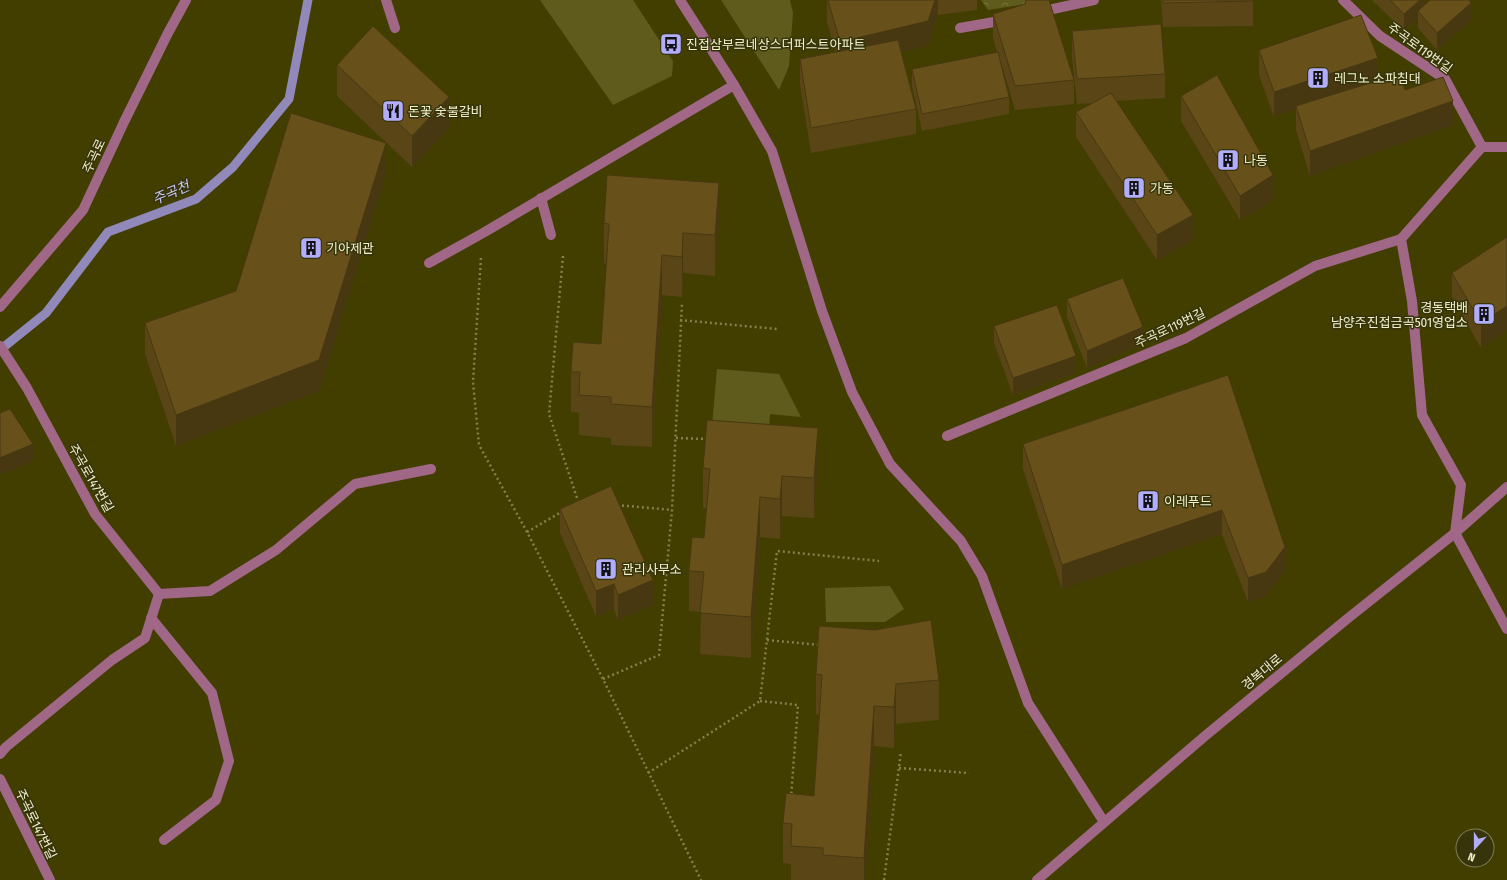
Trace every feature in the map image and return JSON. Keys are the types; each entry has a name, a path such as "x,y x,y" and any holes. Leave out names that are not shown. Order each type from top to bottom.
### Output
{"street":[{"name":"주곡로","path":"0,307 83,210 127,115 186,0"},
{"path":"386,0 395,28"},
{"path":"680,0 734,86 772,151 822,311 852,392 890,464 961,541 982,576 1028,703 1104,822"},
{"path":"1028,15 1094,0"},
{"name":"주곡로119번길","path":"1343,0 1380,36 1445,80 1482,147"},
{"path":"960,28 1013,18"},
{"path":"429,263 734,86"},
{"path":"1507,147 1482,147 1401,239 1412,302 1422,415 1461,485 1455,533 1507,630"},
{"path":"541,198 551,235"},
{"name":"주곡로119번길","path":"947,436 1186,338 1315,266 1401,239"},
{"name":"주곡로147번길","path":"0,346 27,388 94,514 159,594"},
{"path":"0,754 6,747 112,660 145,638 159,594 210,591 276,550 355,484 431,469"},
{"name":"경복대로","path":"1037,880 1205,736 1341,624 1455,533 1507,488"},
{"path":"151,618 212,693 229,761 216,800 164,840"},
{"name":"주곡로147번길","path":"0,779 50,880"}],"path":[{"path":"483,233 473,382 479,445 527,532 603,679 701,880"},
{"path":"563,256 549,414 578,501 572,505"},
{"path":"603,679 658,655 672,510 682,302"},
{"path":"680,320 777,329"},
{"path":"676,438 708,439"},
{"path":"610,504 672,510"},
{"path":"527,532 566,509"},
{"path":"760,701 777,551 879,561"},
{"path":"766,640 827,646"},
{"path":"648,773 760,701 798,705 790,804"},
{"path":"884,880 901,752"},
{"path":"899,768 969,773"}],"green space":[{"path":"540,0 633,0 673,61 672,76 613,105"},
{"path":"721,0 790,0 793,13 789,66 779,90"},
{"path":"981,0 1051,0 988,10"},
{"path":"717,369 779,374 801,417 770,414 769,432 712,426"},
{"path":"890,586 904,609 885,622 826,622 825,588"}],"building":[{"path":"828,0 935,0 928,21 840,42"},
{"path":"1026,0 1049,0 1074,80 1015,86 993,14 1025,4"},
{"path":"1163,0 1253,0 1253,1 1163,3"},
{"path":"1390,0 1420,0 1404,14"},
{"path":"1430,0 1469,0 1471,3 1437,33 1418,11"},
{"path":"1361,15 1378,58 1274,92 1259,50"},
{"path":"1161,24 1165,74 1077,79 1072,31"},
{"path":"373,26 449,97 412,136 337,65"},
{"path":"898,40 916,109 811,128 800,59"},
{"path":"998,52 1009,97 922,114 912,69"},
{"path":"1399,74 1405,90 1443,77 1453,101 1310,151 1296,106"},
{"path":"1217,75 1273,175 1240,196 1181,96"},
{"path":"1111,93 1193,215 1157,235 1076,112"},
{"name":"기아제관","path":"291,113 386,143 319,360 176,415 145,323 236,291"},
{"path":"607,175 719,183 715,235 683,233 682,257 662,255 652,407 611,404 611,397 579,395 580,372 571,372 573,342 601,344 609,224 604,223"},
{"path":"1507,237 1507,306 1481,323 1452,273"},
{"path":"1123,278 1143,327 1087,351 1067,299"},
{"path":"1057,305 1076,356 1013,378 994,326"},
{"name":"이레푸드","path":"1228,375 1285,547 1266,572 1248,578 1222,510 1062,565 1023,444"},
{"path":"10,409 33,444 0,458 0,413"},
{"path":"707,420 818,428 814,478 782,476 780,499 760,497 751,617 700,613 704,572 689,571 692,537 704,538 710,469 703,468"},
{"name":"관리사무소","path":"611,486 653,580 618,595 614,584 596,591 560,509"},
{"path":"931,620 939,680 896,684 894,707 874,706 864,858 823,855 823,848 791,846 792,824 783,823 786,793 814,796 822,675 816,674 819,626 875,630"}],"waterway":[{"name":"주곡천","path":"0,350 46,313 108,232 196,199 233,167 289,99 308,0"}],"place":[{"name":"진접삼부르네상스더퍼스트아파트","path":"671,44"},
{"name":"레그노 소파침대","path":"1318,78"},
{"name":"돈꽃 숯불갈비","path":"393,111"},
{"name":"나동","path":"1228,160"},
{"name":"가동","path":"1134,188"},
{"name":"기아제관","path":"311,248"},
{"name":"경동택배 남양주진접금곡501영업소","path":"1484,314"},
{"name":"이레푸드","path":"1148,501"},
{"name":"관리사무소","path":"606,569"}]}
